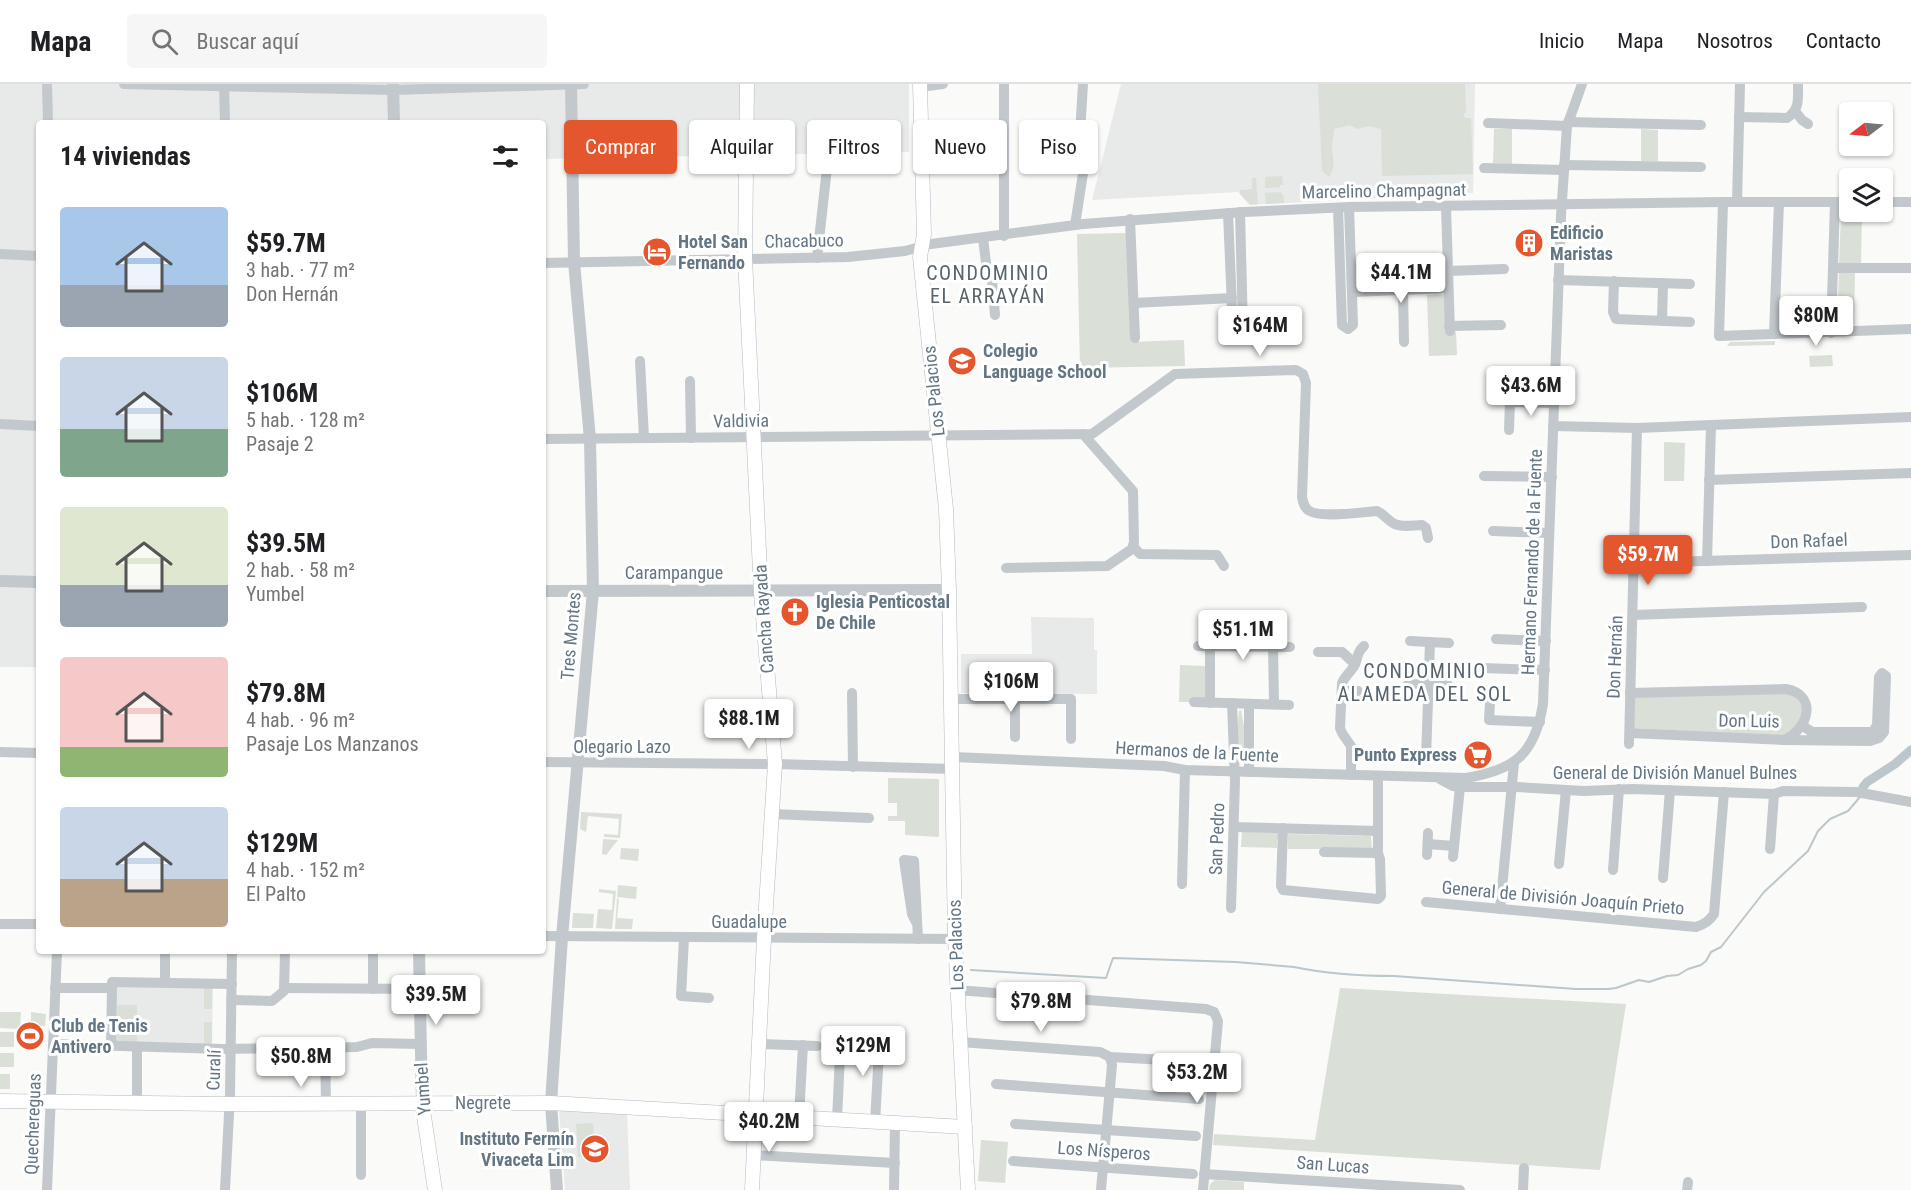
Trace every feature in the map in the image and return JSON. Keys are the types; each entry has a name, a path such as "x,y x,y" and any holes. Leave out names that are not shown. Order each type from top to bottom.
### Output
{"main road":[{"name":"Cancha Rayada","path":"747,84 745,258 762,592 775,764 752,1190"},
{"name":"Los Palacios","path":"920,85 924,234 920,257 946,509 952,699 955,939 968,1190"},
{"name":"Negrete","path":"0,1101 229,1104 551,1103 964,1127"},
{"name":"Yumbel","path":"422,1103 435,1190"}],"street":[{"path":"47,84 48,120"},
{"path":"124,84 393,87 584,84"},
{"name":"Tres Montes","path":"557,1190 551,1103 562,937 593,591 590,439 574,262 571,84"},
{"path":"920,85 943,84"},
{"path":"1004,84 1004,236"},
{"path":"1075,225 1084,167 1079,151 1083,84"},
{"name":"Hermano Fernando de la Fuente","path":"1439,778 1482,776 1514,763 1529,747 1540,722 1545,670 1564,167 1568,124 1582,84"},
{"path":"1737,202 1740,84"},
{"path":"1739,117 1787,118 1797,106 1798,84"},
{"path":"224,85 225,120"},
{"path":"393,87 394,120"},
{"path":"1795,111 1808,124"},
{"path":"1488,123 1701,125"},
{"path":"1484,168 1701,167"},
{"path":"817,258 826,174"},
{"path":"1774,334 1779,201"},
{"path":"1723,202 1719,336 1911,329"},
{"path":"1831,333 1835,202"},
{"name":"Marcelino Champagnat","path":"922,247 1130,219 1234,213 1343,208 1562,204 1839,202"},
{"path":"1893,202 1911,202"},
{"path":"1446,207 1450,328 1501,325"},
{"path":"1343,208 1352,292 1353,325 1348,329 1342,325 1343,208"},
{"path":"1234,213 1243,330 1241,332 1233,331 1234,213"},
{"path":"1130,219 1135,338"},
{"path":"983,238 987,271 992,281 995,315"},
{"name":"Chacabuco","path":"546,263 817,258 893,253 922,247"},
{"path":"0,254 36,256"},
{"path":"1833,268 1911,268"},
{"path":"1448,271 1504,269"},
{"path":"1558,280 1690,284"},
{"path":"1614,281 1612,312 1616,318 1690,322"},
{"path":"1662,321 1663,283"},
{"path":"1352,292 1448,288"},
{"path":"1403,290 1404,342"},
{"path":"1134,303 1232,298"},
{"path":"640,361 645,438"},
{"path":"1083,434 1092,434 1175,374 1296,370 1303,374 1306,383 1302,497 1305,507 1309,512 1319,514 1377,511 1399,526 1422,525 1426,528 1428,538"},
{"path":"1509,430 1511,372"},
{"path":"690,381 691,438"},
{"path":"1510,402 1554,403"},
{"path":"1553,426 1637,428 1911,417"},
{"path":"0,424 36,426"},
{"path":"1707,561 1711,425"},
{"name":"Don Hernán","path":"1629,738 1637,428"},
{"path":"1006,568 1107,566 1133,546 1133,491 1083,434"},
{"name":"Valdivia","path":"546,439 1083,434"},
{"path":"1709,480 1911,473"},
{"path":"1484,476 1552,477"},
{"path":"1493,531 1549,533"},
{"path":"1133,546 1140,554 1217,555 1224,566"},
{"name":"Don Rafael","path":"1634,563 1911,555"},
{"path":"0,581 36,582"},
{"name":"Carampangue","path":"546,591 949,591"},
{"path":"1633,615 1862,607"},
{"path":"1496,639 1546,641"},
{"path":"1410,641 1449,643"},
{"path":"1425,778 1430,642"},
{"path":"1198,646 1290,647"},
{"path":"1210,646 1210,703"},
{"path":"1351,775 1351,746 1342,734 1342,691 1344,677 1355,664 1358,651 1364,646"},
{"path":"1273,647 1274,704"},
{"path":"1318,652 1342,652 1355,664"},
{"path":"1482,668 1545,670"},
{"path":"1784,740 1814,736 1873,732 1877,725 1879,677 1880,674 1885,675 1884,732 1879,738 1870,741 1814,736 1803,726"},
{"path":"1408,684 1448,685"},
{"name":"Don Luis","path":"1629,738 1784,740 1797,733 1803,726 1806,714 1804,701 1796,692 1786,689 1630,693"},
{"path":"1342,691 1358,691"},
{"path":"852,693 854,766"},
{"path":"952,699 1071,699 1071,739"},
{"path":"1015,699 1015,738"},
{"path":"1194,702 1289,705"},
{"path":"1490,702 1489,720 1540,722"},
{"name":"San Pedro","path":"1231,908 1234,827 1232,703"},
{"path":"1248,704 1249,772"},
{"path":"1342,734 1357,734"},
{"path":"0,752 36,753"},
{"name":"Olegario Lazo","path":"546,762 854,766 953,763"},
{"name":"Hermanos de la Fuente","path":"953,763 1164,766 1185,770 1439,778"},
{"path":"1500,909 1514,763"},
{"path":"1182,884 1185,770"},
{"path":"1283,828 1281,886 1287,892 1378,899 1381,896 1378,853 1378,776"},
{"name":"General de División Manuel Bulnes","path":"1439,778 1460,787 1774,794 1783,791 1856,792 1911,802"},
{"path":"1428,844 1454,851 1460,787"},
{"path":"1613,870 1619,789"},
{"path":"1559,864 1566,790"},
{"path":"1663,878 1671,790"},
{"name":"General de División Joaquín Prieto","path":"1426,902 1696,927 1704,925 1714,914 1724,792"},
{"path":"1770,849 1774,794"},
{"path":"772,814 868,818"},
{"path":"1234,827 1378,831"},
{"path":"1324,852 1378,853"},
{"path":"916,922 912,915 904,860 914,861 918,939"},
{"path":"0,924 36,924"},
{"name":"Guadalupe","path":"546,936 955,939"},
{"path":"684,938 681,996 710,998"},
{"name":"Quechereguas","path":"47,1190 57,954"},
{"path":"165,954 165,982"},
{"name":"Curalí","path":"225,1190 232,954"},
{"path":"284,990 285,954"},
{"path":"373,954 373,989"},
{"name":"Yumbel","path":"419,954 422,1103"},
{"path":"111,1047 112,982 232,984"},
{"path":"55,988 112,988"},
{"path":"231,999 272,1001 284,990 420,989"},
{"path":"957,990 1206,1009 1214,1012 1218,1021 1199,1174 1203,1190"},
{"path":"837,1120 841,1033"},
{"path":"876,1122 880,1034"},
{"path":"960,1042 1100,1052 1110,1057 1204,1062"},
{"path":"52,1044 231,1048 357,1047 372,1043 421,1044"},
{"path":"759,1044 818,1046"},
{"path":"799,1118 803,1046"},
{"path":"136,1103 137,1047"},
{"path":"325,1047 326,1104"},
{"path":"1101,1190 1112,1065 1110,1057"},
{"path":"996,1084 1198,1100"},
{"path":"361,1103 361,1175"},
{"path":"894,1190 895,1123"},
{"path":"1015,1124 1196,1136"},
{"path":"753,1155 895,1163"},
{"name":"Los Nísperos","path":"1012,1161 1199,1174"},
{"path":"1522,1190 1524,1168"},
{"name":"San Lucas","path":"1199,1174 1394,1188 1460,1190"}],"shaded area":[{"path":"0,84 909,84 909,152 901,152 901,120 807,120 807,154 795,154 795,120 689,120 689,156 677,156 677,120 564,120 564,159 546,159 546,120 36,120 36,667 0,667"},
{"path":"1121,84 1475,84 1473,193 1250,205 1238,192 1092,200"},
{"path":"1318,84 1465,84 1466,113 1463,114 1465,118 1471,118 1473,174 1382,176 1381,129 1369,126 1357,129 1350,125 1334,129 1333,166 1329,177 1322,171"},
{"path":"1494,129 1512,129 1512,164 1493,163"},
{"path":"1641,129 1658,130 1658,161 1641,161"},
{"path":"1282,176 1283,185 1265,188 1265,177"},
{"path":"1252,178 1256,178 1258,204 1250,205 1240,194 1240,190 1252,189"},
{"path":"1281,192 1284,203 1266,204 1265,193"},
{"path":"1841,222 1862,222 1861,265 1839,265"},
{"path":"1127,233 1131,342 1184,340 1185,366 1080,368 1077,234"},
{"path":"1839,272 1855,272 1854,324 1837,322"},
{"path":"1445,294 1447,333 1456,332 1457,355 1429,356 1427,295"},
{"path":"1775,341 1775,345 1727,346 1730,342"},
{"path":"1832,355 1833,366 1810,367 1809,356"},
{"path":"1664,442 1685,443 1684,481 1664,481"},
{"path":"1031,617 1094,618 1097,694 961,693 961,654 1032,654"},
{"path":"1180,665 1206,666 1207,697 1192,702 1179,702"},
{"path":"1780,692 1794,695 1803,707 1801,722 1783,736 1634,728 1634,699 1636,697"},
{"path":"1241,710 1245,748 1240,763 1237,727"},
{"path":"888,778 939,779 939,837 905,835 905,821 888,821 888,816 897,816 897,803 888,803"},
{"path":"581,812 622,814 620,838 604,837 604,834 618,835 619,819 588,816 586,832 580,829"},
{"path":"1242,832 1277,833 1280,838 1277,840 1277,848 1241,847"},
{"path":"1288,834 1371,836 1372,849 1288,849"},
{"path":"603,839 618,840 606,855 602,854"},
{"path":"621,848 639,849 638,861 620,859"},
{"path":"618,885 637,887 636,899 617,897"},
{"path":"599,889 616,891 612,929 596,928 598,909 612,910 613,894 599,892"},
{"path":"617,898 619,899 617,918 633,919 632,929 615,929"},
{"path":"573,913 594,914 593,928 572,928"},
{"path":"116,985 213,986 212,1044 115,1043"},
{"path":"204,986 212,986 212,1009 204,1009"},
{"path":"1340,988 1626,1004 1600,1170 1213,1145 1214,1134 1315,1140"},
{"path":"117,1005 137,1005 137,1042 116,1042"},
{"path":"0,1012 21,1012 20,1029 0,1028"},
{"path":"31,1012 46,1014 45,1026 31,1026"},
{"path":"204,1022 212,1022 212,1044 204,1044"},
{"path":"0,1032 14,1032 14,1047 0,1047"},
{"path":"0,1053 14,1053 14,1067 0,1067"},
{"path":"0,1074 10,1074 10,1089 0,1089"},
{"name":"Instituto Fermín Vivaceta Lim","path":"559,1110 627,1113 630,1190 565,1190"},
{"path":"593,1123 595,1156 578,1157 576,1124"},
{"path":"981,1140 1008,1142 1005,1183 978,1181"},
{"path":"1215,1180 1244,1182 1244,1190 1209,1190 1210,1184"}],"waterway":[{"path":"1863,787 1911,750"},
{"path":"971,970 1106,978 1113,958 1236,962 1369,976 1576,989 1608,989 1639,980 1649,982 1678,975 1706,961 1711,952 1721,947 1764,892 1808,851 1818,831 1830,819 1848,811 1860,797"}],"place":[{"name":"Edificio Maristas","path":"1529,243"},
{"name":"Hotel San Fernando","path":"657,252"},
{"name":"Colegio Language School","path":"962,361"},
{"name":"Iglesia Penticostal De Chile","path":"795,612"},
{"name":"Punto Express","path":"1478,755"},
{"name":"Club de Tenis Antivero","path":"30,1036"},
{"name":"Instituto Fermín Vivaceta Lim","path":"595,1149"}],"district":[{"name":"CONDOMINIO EL ARRAYÁN","path":"988,284"},
{"name":"CONDOMINIO ALAMEDA DEL SOL","path":"1425,682"}]}
